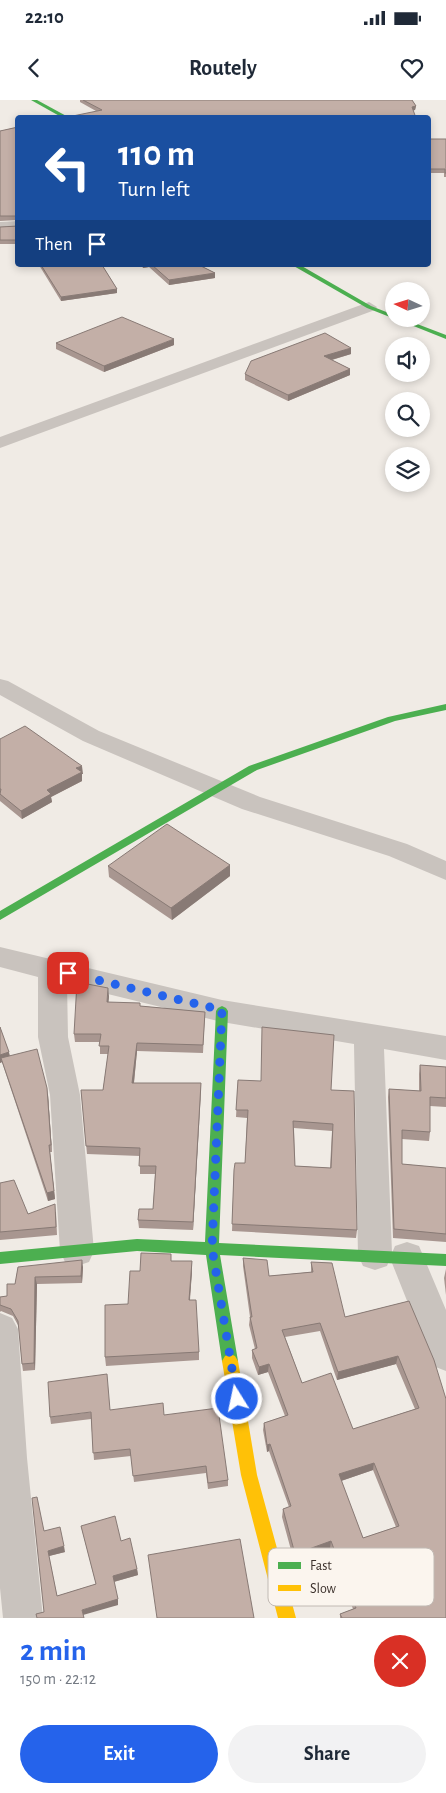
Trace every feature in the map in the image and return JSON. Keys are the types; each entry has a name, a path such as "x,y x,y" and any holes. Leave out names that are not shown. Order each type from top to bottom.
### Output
{"street":[{"path":"33,100 62,115"},
{"path":"0,226 15,225"},
{"path":"299,267 369,307 385,313"},
{"path":"0,443 369,307"},
{"path":"422,328 446,337"},
{"path":"0,686 91,736 251,803 398,850 446,871"},
{"path":"0,916 31,899 73,871 219,789 237,776 271,760 392,719 446,707"},
{"path":"0,957 222,1010 446,1048"},
{"path":"52,969 53,1037 65,1095 77,1251"},
{"path":"222,1010 212,1248 250,1475 269,1548"},
{"path":"369,1035 391,1256 446,1354"},
{"path":"0,1258 137,1246 391,1256 446,1260"},
{"path":"0,1329 8,1458 23,1618"}],"building":[{"path":"83,100 412,100 416,106 412,107 415,115 78,115 102,110"},
{"path":"15,128 15,216 0,216 0,131"},
{"path":"431,139 446,139 446,173 445,169 431,169"},
{"path":"15,226 15,240 0,240 0,227"},
{"path":"42,267 103,267 117,289 61,297"},
{"path":"154,267 203,267 215,273 169,280"},
{"path":"122,317 174,339 104,366 56,343"},
{"path":"325,333 351,348 324,356 350,369 288,395 245,374 251,361"},
{"path":"25,726 82,766 76,768 82,772 47,790 51,794 21,811 0,794 0,739"},
{"path":"167,824 230,865 171,908 108,866"},
{"path":"77,982 108,988 107,1002 140,1003 140,1006 205,1012 203,1045 137,1043 132,1083 201,1083 193,1222 138,1220 139,1209 153,1209 156,1166 139,1166 140,1148 86,1146 81,1090 103,1090 109,1046 99,1046 101,1034 74,1034"},
{"path":"0,1027 9,1052 0,1055"},
{"path":"262,1027 334,1035 331,1090 354,1091 357,1230 232,1224 234,1170 235,1163 245,1163 248,1110 236,1110 238,1080 261,1081","holes":["293,1121 333,1124 331,1168 295,1166"]},
{"path":"37,1049 47,1088 51,1145 49,1145 54,1191 47,1193 1,1058"},
{"path":"420,1065 446,1067 446,1098 430,1097 430,1132 402,1130 402,1164 446,1168 446,1234 394,1229 389,1089 421,1091"},
{"path":"14,1180 28,1214 55,1204 56,1227 0,1232 0,1183"},
{"path":"141,1253 171,1254 171,1261 192,1261 189,1300 196,1300 199,1352 105,1357 105,1305 128,1304 130,1271 140,1271"},
{"path":"243,1258 267,1260 269,1276 313,1272 311,1262 332,1263 345,1317 409,1301 434,1360 446,1399 446,1618 342,1618 340,1614 356,1608 355,1606 434,1606 434,1548 334,1548 331,1541 312,1548 293,1548 283,1509 291,1506 270,1444 267,1445 264,1423 288,1415 269,1364 259,1367 252,1350 257,1348 250,1317 252,1317","holes":["320,1323 338,1372 398,1356 419,1408 353,1429 331,1373 302,1383 282,1330","374,1463 399,1526 363,1538 339,1474"]},
{"path":"82,1260 81,1276 35,1277 34,1363 22,1364 18,1321 11,1309 0,1305 0,1297 7,1296 7,1284 15,1284 18,1267"},
{"path":"107,1374 110,1410 163,1403 164,1415 218,1408 228,1480 208,1483 206,1466 133,1476 130,1449 93,1453 91,1412 50,1417 48,1382"},
{"path":"37,1497 44,1531 60,1527 64,1546 48,1551 57,1596 96,1584 81,1526 115,1516 121,1541 130,1538 137,1569 113,1576 118,1599 82,1610 84,1618 37,1618 36,1614 44,1612 32,1498"},
{"path":"240,1539 254,1618 157,1618 148,1555"}],"traffic: fast":[{"path":"33,100 62,115"},
{"path":"299,267 369,307 385,313"},
{"path":"422,328 446,337"},
{"path":"0,916 253,768 392,719 446,707"},
{"path":"222,1011 212,1248 230,1361"},
{"path":"0,1258 137,1245 446,1260"}],"traffic: slow":[{"path":"230,1361 249,1475 268,1548"},
{"path":"284,1606 287,1618"}],"route":[{"path":"68,973 222,1010 212,1248 237,1399"}]}
